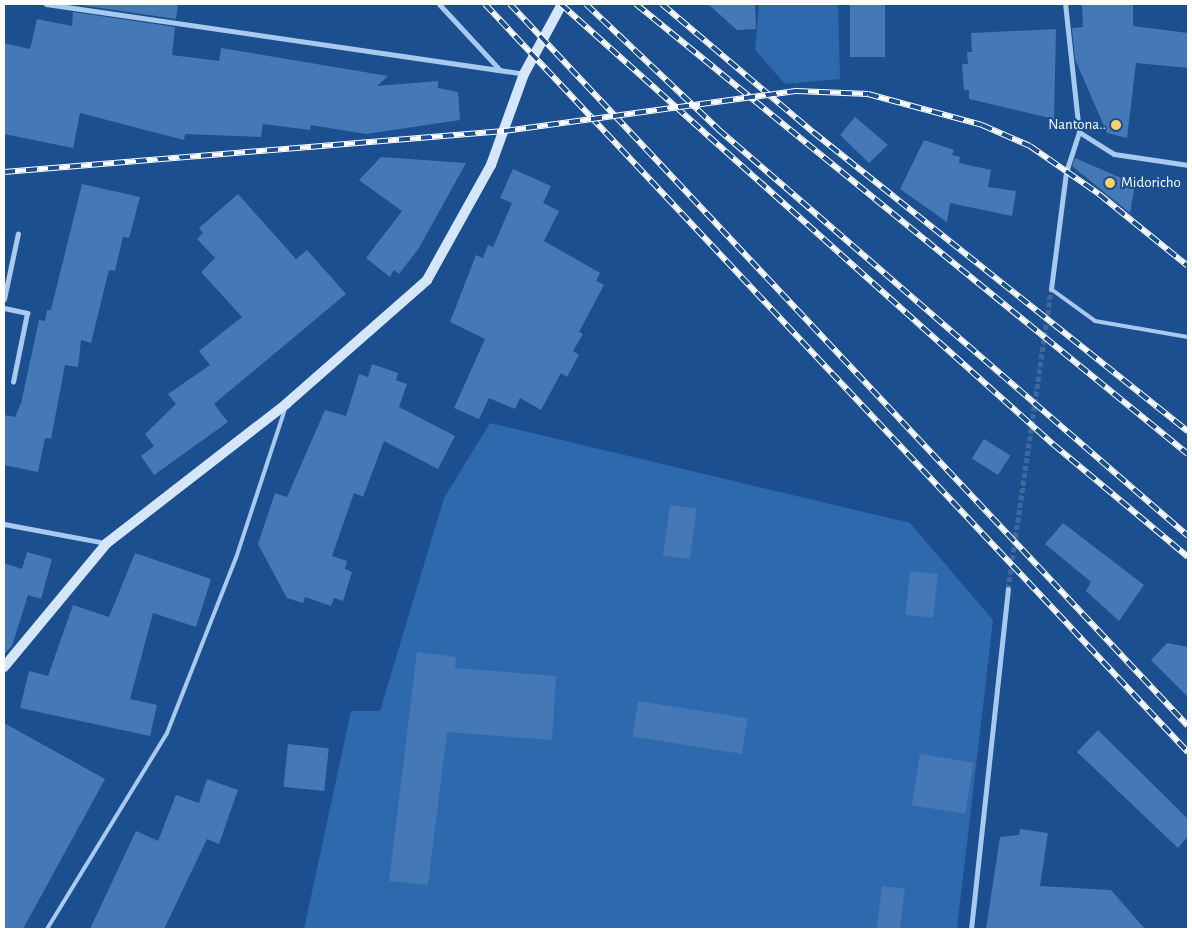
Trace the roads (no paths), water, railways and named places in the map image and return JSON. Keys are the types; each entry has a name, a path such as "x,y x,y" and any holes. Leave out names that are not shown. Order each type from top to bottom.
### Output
{"street":[{"path":"46,4 524,74"},
{"path":"439,4 500,71"},
{"path":"4,667 107,543 286,404 427,280 491,165 524,74 562,4"},
{"path":"1051,289 1066,172 1079,132 1064,4"},
{"path":"1079,132 1114,154 1188,166"},
{"path":"4,299 18,233"},
{"path":"4,308 27,313 13,382"},
{"path":"4,524 107,543"},
{"path":"971,929 1008,589"}],"lane":[{"path":"1051,289 1095,321 1188,337"},
{"path":"47,929 167,733 236,558 286,404"}],"tunnel":[{"path":"1008,589 1051,289"}],"railway":[{"path":"485,4 1188,752"},
{"path":"510,4 1188,726"},
{"path":"561,4 1053,444 1188,557"},
{"path":"586,4 718,129 1188,536"},
{"path":"636,4 1188,454"},
{"path":"662,4 813,132 1188,431"},
{"path":"4,172 504,131 797,91 868,94 982,125 1030,146 1099,194 1188,266"}],"place":[{"name":"Nantona..","path":"1116,125"},
{"name":"Midoricho","path":"1110,183"}]}
